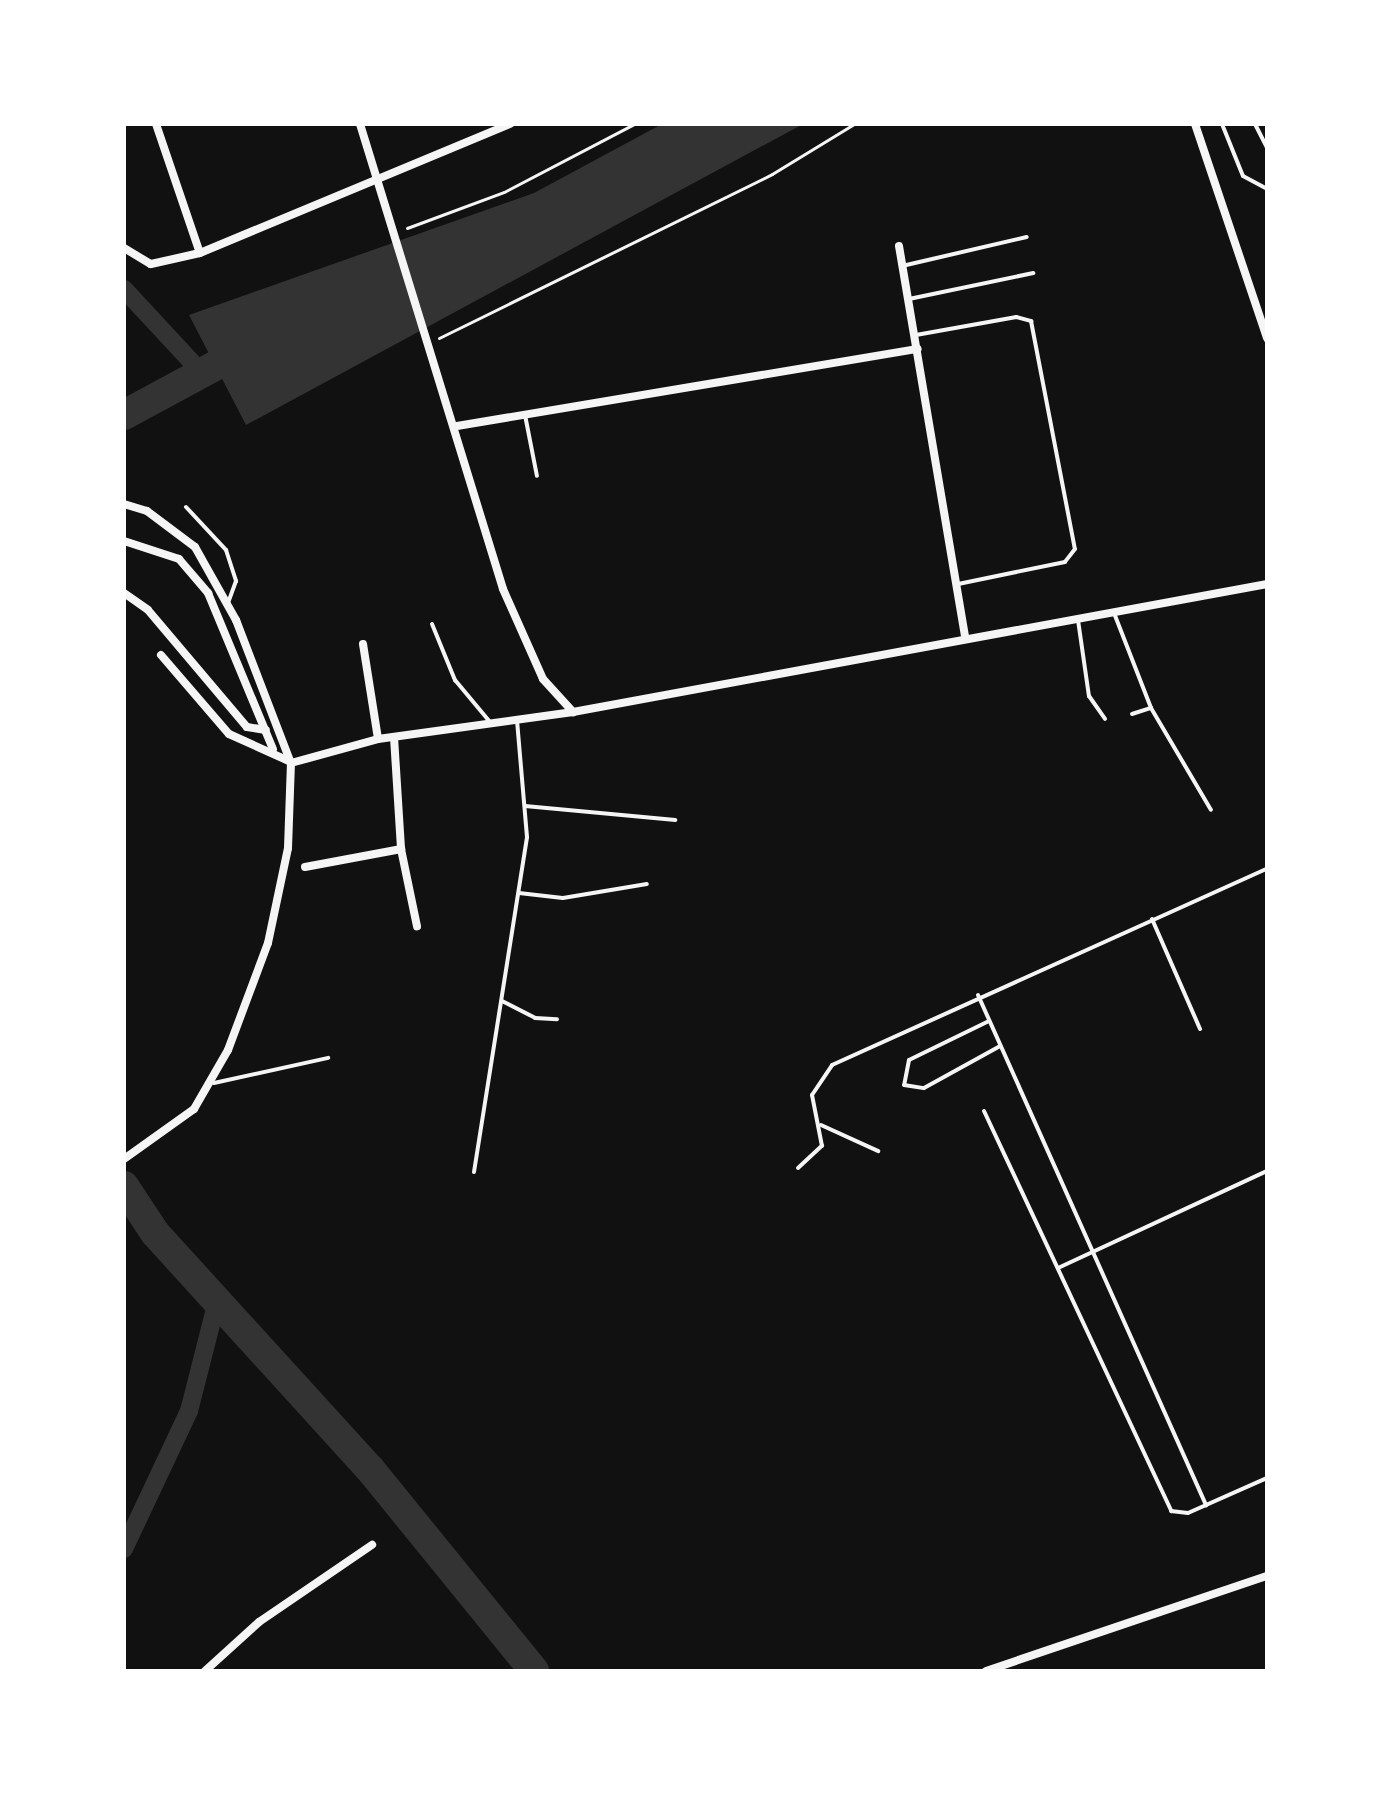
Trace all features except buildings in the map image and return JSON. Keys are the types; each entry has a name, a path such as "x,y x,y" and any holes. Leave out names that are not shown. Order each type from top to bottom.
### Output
{"street":[{"path":"156,124 200,253"},
{"path":"360,124 457,426 503,589 543,679 573,712"},
{"path":"124,248 151,264 200,253 510,124"},
{"path":"1195,124 1267,338"},
{"path":"899,246 965,638"},
{"path":"457,426 918,349"},
{"path":"124,504 147,511 195,547 228,603 291,763 288,848 268,943 214,1083 173,1127 124,1159"},
{"path":"124,541 179,559 191,571 273,749"},
{"path":"291,763 378,739 573,712 1267,584"},
{"path":"124,593 148,610 247,727 266,730"},
{"path":"363,644 378,739"},
{"path":"161,655 229,734 273,749 291,763"},
{"path":"394,737 401,849 417,926"},
{"path":"305,867 401,849"},
{"path":"205,1671 259,1622 372,1545"},
{"path":"986,1671 1267,1576"}],"lane":[{"path":"1222,124 1243,176 1267,189"},
{"path":"1255,124 1267,148"},
{"path":"902,266 1027,237"},
{"path":"907,299 1033,273"},
{"path":"916,335 1016,317 1031,321 1075,549 1065,562 956,584"},
{"path":"525,415 537,476"},
{"path":"186,507 226,550 236,581 228,603"},
{"path":"1113,611 1151,708 1211,810"},
{"path":"1077,617 1089,696 1105,719"},
{"path":"432,624 455,680 490,722"},
{"path":"1132,714 1151,708"},
{"path":"474,1172 519,893 525,806 516,719"},
{"path":"525,806 675,820"},
{"path":"798,1168 822,1146 821,1125 812,1095 820,1075 978,995 1267,869"},
{"path":"519,893 563,898 647,884"},
{"path":"1152,919 1200,1029"},
{"path":"978,995 1206,1505"},
{"path":"502,1001 535,1018 557,1019"},
{"path":"989,1021 909,1060 904,1085 924,1088 1000,1045"},
{"path":"214,1083 328,1058"},
{"path":"984,1111 1171,1511 1206,1505 1267,1478"},
{"path":"821,1125 878,1151"},
{"path":"1058,1268 1267,1171"}],"path":[{"path":"393,228 416,229 504,192 634,124"},
{"path":"431,345 444,332 772,174 854,124"}],"shaded area":[{"path":"662,124 803,124 246,425 189,315 534,193"}],"waterway":[{"path":"124,289 201,372"},
{"path":"124,415 250,347"},
{"path":"124,1186 155,1233 370,1469 534,1671"},
{"path":"124,1549 189,1411 217,1301"}]}
